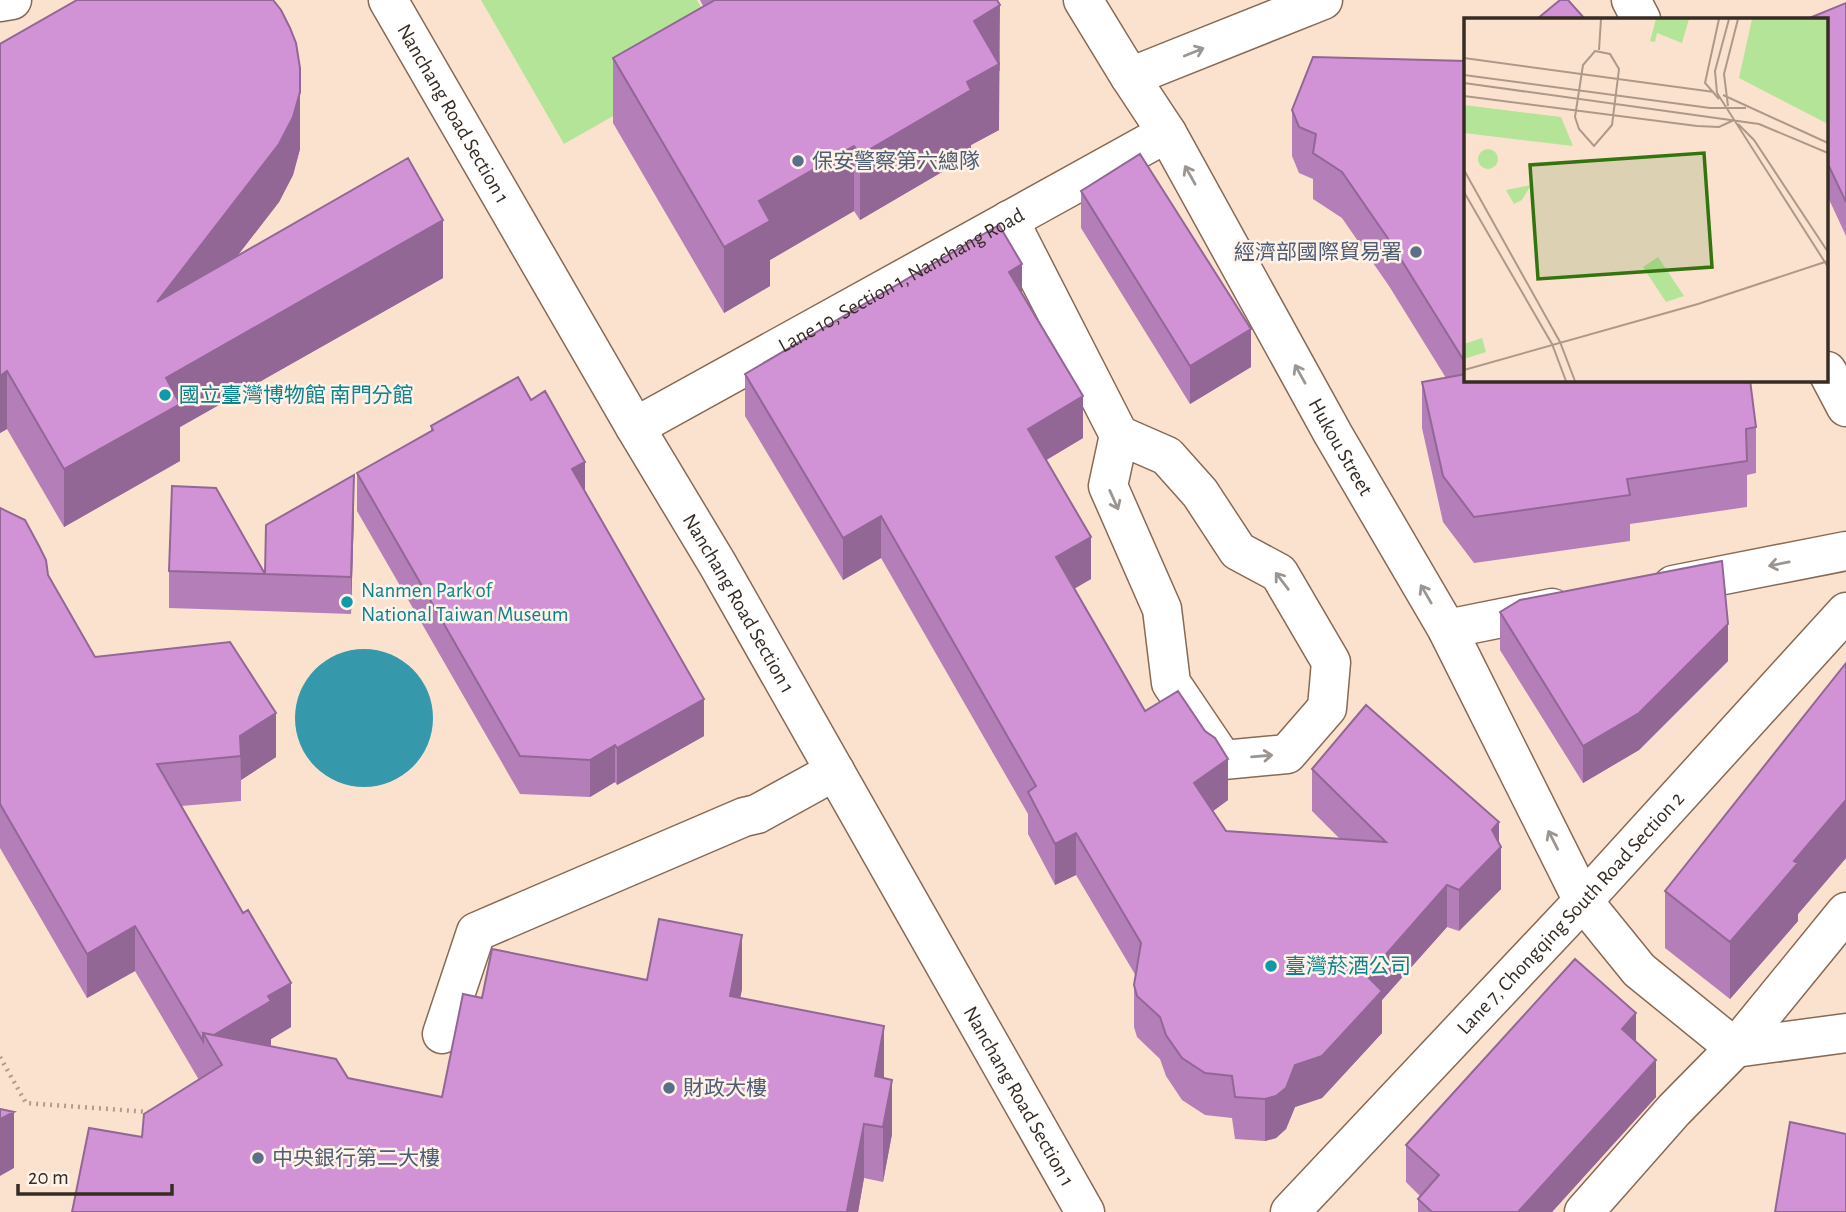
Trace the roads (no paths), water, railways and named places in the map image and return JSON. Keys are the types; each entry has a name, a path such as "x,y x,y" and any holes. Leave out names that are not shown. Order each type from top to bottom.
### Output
{"street":[{"path":"0,2 12,0"},
{"name":"Nanchang Road Section 1","path":"388,0 718,565 1085,1212"},
{"name":"Hukou Street","path":"1083,0 1167,133 1333,434 1447,629 1583,901 1639,970 1735,1048"},
{"path":"1130,77 1323,0"},
{"path":"1631,0 1640,18"},
{"name":"Lane 10, Section 1, Nanchang Road","path":"635,427 1167,133"},
{"path":"1009,219 1119,435 1108,486 1162,609 1171,683 1223,760 1287,754 1327,708 1331,662 1279,573 1238,551 1200,493 1167,456 1119,435"},
{"path":"1828,373 1846,407"},
{"path":"1633,592 1846,551"},
{"path":"1447,629 1580,603"},
{"name":"Lane 7, Chongqing South Road Section 2","path":"1290,1212 1583,901 1846,612"},
{"path":"442,1034 476,932 744,817 757,814 835,771"},
{"path":"1584,1212 1674,1110 1735,1048 1846,912"},
{"path":"1735,1048 1846,1033"}],"water":[{"path":"364,649 390,655 413,669 427,692 433,718 427,744 413,767 390,781 364,787 338,781 315,767 301,744 295,718 301,692 315,669 338,655"}],"place":[{"name":"保安警察第六總隊","path":"798,161"},
{"name":"經濟部國際貿易署","path":"1416,252"},
{"name":"國立臺灣博物館 南門分館","path":"165,395"},
{"name":"Nanmen Park of National Taiwan Museum","path":"347,602"},
{"name":"臺灣菸酒公司","path":"1271,966"},
{"name":"財政大樓","path":"669,1088"},
{"name":"中央銀行第二大樓","path":"258,1158"}]}
